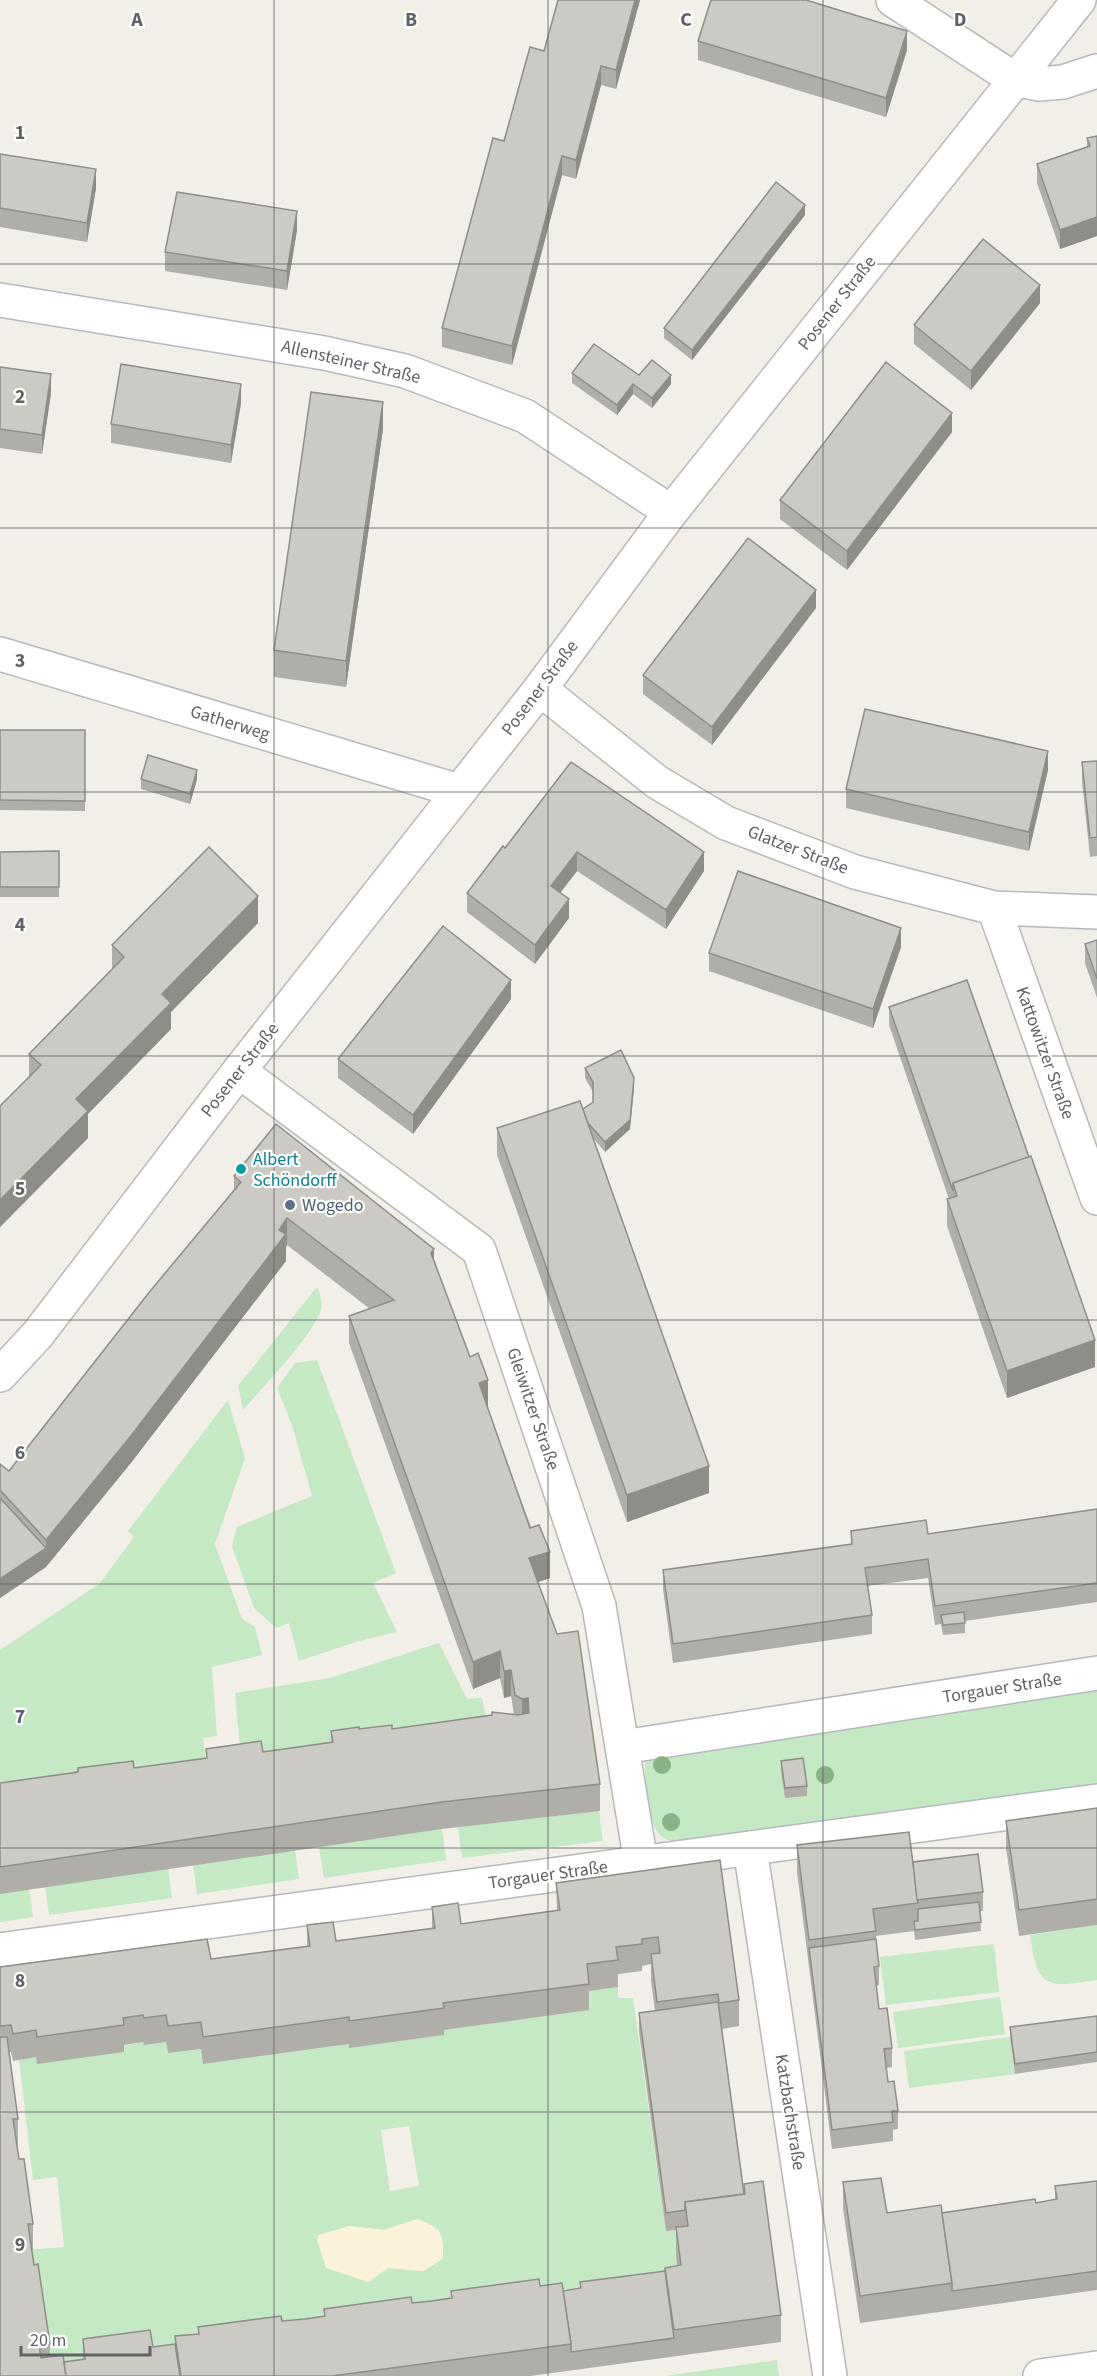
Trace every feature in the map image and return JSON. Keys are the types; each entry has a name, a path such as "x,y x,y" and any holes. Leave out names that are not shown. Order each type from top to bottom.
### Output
{"street":[{"path":"893,0 1014,79 1039,84 1063,82 1097,71"},
{"name":"Posener Straße","path":"0,1375 38,1334 239,1071 540,689 671,512 1079,0"},
{"name":"Allensteiner Straße","path":"0,300 324,353 405,371 525,416 671,512"},
{"name":"Gatherweg","path":"0,654 459,790"},
{"name":"Glatzer Straße","path":"540,689 657,782 726,823 855,872 994,908 1097,912"},
{"name":"Kattowitzer Straße","path":"994,908 1097,1198"},
{"name":"Gleiwitzer Straße","path":"239,1071 479,1250 599,1606 640,1863"},
{"name":"Torgauer Straße","path":"623,1747 1097,1673"},
{"name":"Torgauer Straße","path":"0,1950 1097,1801"},
{"name":"Katzbachstraße","path":"750,1848 830,2376"},
{"path":"1040,2376 1097,2368"}],"green space":[{"path":"317,1287 322,1304 316,1321 286,1361 243,1410 238,1386"},
{"path":"317,1360 396,1573 373,1583 397,1632 359,1641 299,1661 289,1623 276,1628 254,1608 232,1546 237,1527 312,1496 292,1425 277,1388 295,1363"},
{"path":"228,1400 245,1458 215,1544 242,1619 255,1627 262,1655 212,1667 217,1736 203,1738 206,1763 0,1786 0,1650 100,1583 134,1537 128,1531"},
{"path":"439,1643 467,1699 482,1698 489,1730 241,1758 235,1693 330,1678"},
{"path":"1097,1691 1097,1787 679,1842 661,1836 652,1821 645,1765 646,1757 655,1752"},
{"path":"599,1811 603,1841 462,1858 458,1827"},
{"path":"442,1829 446,1860 324,1878 319,1847"},
{"path":"295,1850 299,1879 197,1894 193,1864"},
{"path":"168,1868 172,1898 49,1915 45,1885"},
{"path":"29,1888 33,1917 0,1922 0,1893"},
{"path":"1097,1925 1097,1980 1056,1984 1047,1981 1041,1975 1036,1966 1030,1935"},
{"path":"994,1944 999,1992 886,2005 880,1957"},
{"path":"618,1987 618,1998 633,1998 666,2231 685,2229 681,2292 85,2376 39,2376 28,2250 64,2247 57,2177 33,2180 19,2059 36,2057 37,2063 143,2042 144,2044 166,2042 168,2053 201,2049 203,2064 349,2044 350,2047 444,2035 443,2030 589,2010 587,1991","holes":["409,2126 419,2186 390,2191 381,2130","418,2219 439,2230 441,2260 422,2271 388,2268 370,2281 382,2230"]},
{"path":"1000,1997 1005,2034 898,2048 893,2012"},
{"path":"1010,2037 1015,2074 909,2088 904,2051"},
{"path":"777,2360 779,2376 666,2376"}],"sand":[{"path":"418,2219 432,2225 440,2232 443,2243 443,2258 424,2271 388,2268 368,2282 326,2268 317,2240 318,2235 349,2226 386,2230"}],"building":[{"path":"558,0 635,0 616,70 601,66 576,160 562,156 512,346 442,328 493,138 504,141 530,47 544,51"},
{"path":"711,0 806,0 907,31 886,98 698,41"},
{"path":"1097,136 1097,217 1060,230 1037,164 1090,146 1087,138"},
{"path":"0,154 96,169 87,223 0,208"},
{"path":"776,182 805,205 692,350 664,328"},
{"path":"177,192 297,211 287,271 165,252"},
{"path":"983,239 1040,285 971,371 914,325"},
{"path":"594,344 639,375 652,360 671,375 652,398 633,384 617,405 572,373"},
{"path":"886,362 952,413 847,551 780,500"},
{"path":"121,364 241,384 231,445 111,424"},
{"path":"0,367 51,374 42,435 0,429"},
{"path":"311,392 383,402 346,661 274,650"},
{"path":"748,538 816,590 712,727 643,675"},
{"path":"865,709 1048,751 1029,832 846,789"},
{"path":"0,730 85,730 85,801 0,800"},
{"path":"148,755 197,770 190,794 141,779"},
{"path":"1097,761 1097,837 1090,838 1082,762"},
{"path":"571,762 704,852 666,910 577,852 551,886 569,899 535,945 467,893"},
{"path":"209,847 258,896 162,994 171,1003 76,1099 88,1111 0,1200 0,1106 41,1065 29,1054 124,957 112,945"},
{"path":"59,851 59,887 0,887 0,852"},
{"path":"738,871 901,928 873,1009 709,953"},
{"path":"443,926 511,980 413,1115 338,1059"},
{"path":"1097,940 1097,979 1085,944"},
{"path":"967,980 1029,1157 953,1183 953,1191 889,1007"},
{"path":"621,1050 634,1078 630,1120 605,1142 587,1122 583,1109 593,1102 593,1082 585,1068"},
{"path":"580,1101 709,1466 627,1495 497,1128"},
{"path":"276,1124 434,1249 431,1253 470,1357 478,1353 488,1380 479,1383 530,1528 539,1525 550,1552 529,1558 557,1634 578,1631 600,1784 442,1802 0,1867 0,1783 78,1772 78,1768 133,1761 134,1768 207,1758 206,1749 261,1741 263,1752 333,1742 331,1731 359,1727 359,1729 392,1725 392,1729 492,1715 492,1712 518,1715 529,1713 528,1698 522,1699 515,1695 511,1670 504,1671 500,1651 473,1662 349,1316 394,1300 287,1218 279,1230 286,1234 130,1437 46,1540 0,1490 0,1464 9,1471 151,1290 241,1182 234,1176"},
{"path":"1031,1156 1095,1340 1007,1371 947,1199 957,1196 953,1183"},
{"path":"0,1498 46,1548 0,1579"},
{"path":"1097,1509 1097,1583 935,1606 928,1559 865,1568 872,1615 673,1644 663,1570 852,1544 851,1531 926,1520 928,1534"},
{"path":"964,1612 965,1623 943,1625 941,1615"},
{"path":"803,1758 807,1786 785,1788 781,1761"},
{"path":"1097,1808 1097,1899 1019,1910 1006,1821"},
{"path":"909,1832 918,1903 873,1909 876,1931 809,1940 797,1845"},
{"path":"978,1854 983,1892 917,1900 913,1862"},
{"path":"720,1860 739,2000 719,2003 718,1994 657,2002 651,1954 660,1953 658,1937 642,1939 642,1944 616,1947 618,1960 587,1964 589,1984 443,2003 444,2008 349,2021 349,2017 203,2037 201,2022 168,2026 166,2015 123,2018 124,2025 37,2037 36,2030 13,2034 11,2025 0,2026 0,1967 207,1939 211,1959 310,1946 307,1925 333,1922 336,1941 435,1928 432,1907 458,1903 461,1924 560,1910 556,1883"},
{"path":"979,1902 981,1922 915,1930 914,1921 918,1921 918,1909"},
{"path":"876,1939 879,1966 874,1967 879,2009 887,2008 892,2048 884,2049 888,2082 894,2081 898,2111 892,2111 893,2122 832,2130 809,1948"},
{"path":"718,2002 744,2194 685,2202 685,2210 666,2213 639,2013"},
{"path":"1097,2016 1097,2052 1015,2064 1010,2027"},
{"path":"0,2037 7,2037 18,2119 13,2119 19,2159 24,2159 33,2224 28,2224 34,2265 38,2264 50,2344 39,2346 41,2358 63,2355 66,2376 0,2376"},
{"path":"881,2178 887,2213 941,2205 952,2283 860,2296 843,2182"},
{"path":"763,2181 781,2315 674,2330 665,2268 681,2265 676,2227 688,2226 685,2202 745,2194 744,2184"},
{"path":"1097,2181 1097,2271 952,2291 942,2213 1035,2199 1036,2203 1057,2199 1055,2186"},
{"path":"665,2271 674,2338 571,2352 563,2291 581,2288 580,2282"},
{"path":"539,2279 540,2286 562,2283 571,2344 332,2376 181,2376 175,2336 199,2334 198,2327 281,2316 282,2321 305,2319 325,2316 324,2309 411,2297 412,2303 432,2301 452,2298 451,2291"},
{"path":"150,2330 153,2347 175,2344 180,2376 66,2376 64,2362 85,2359 83,2339"}],"place":[{"name":"Albert Schöndorff","path":"241,1169"},
{"name":"Wogedo","path":"290,1205"}]}
